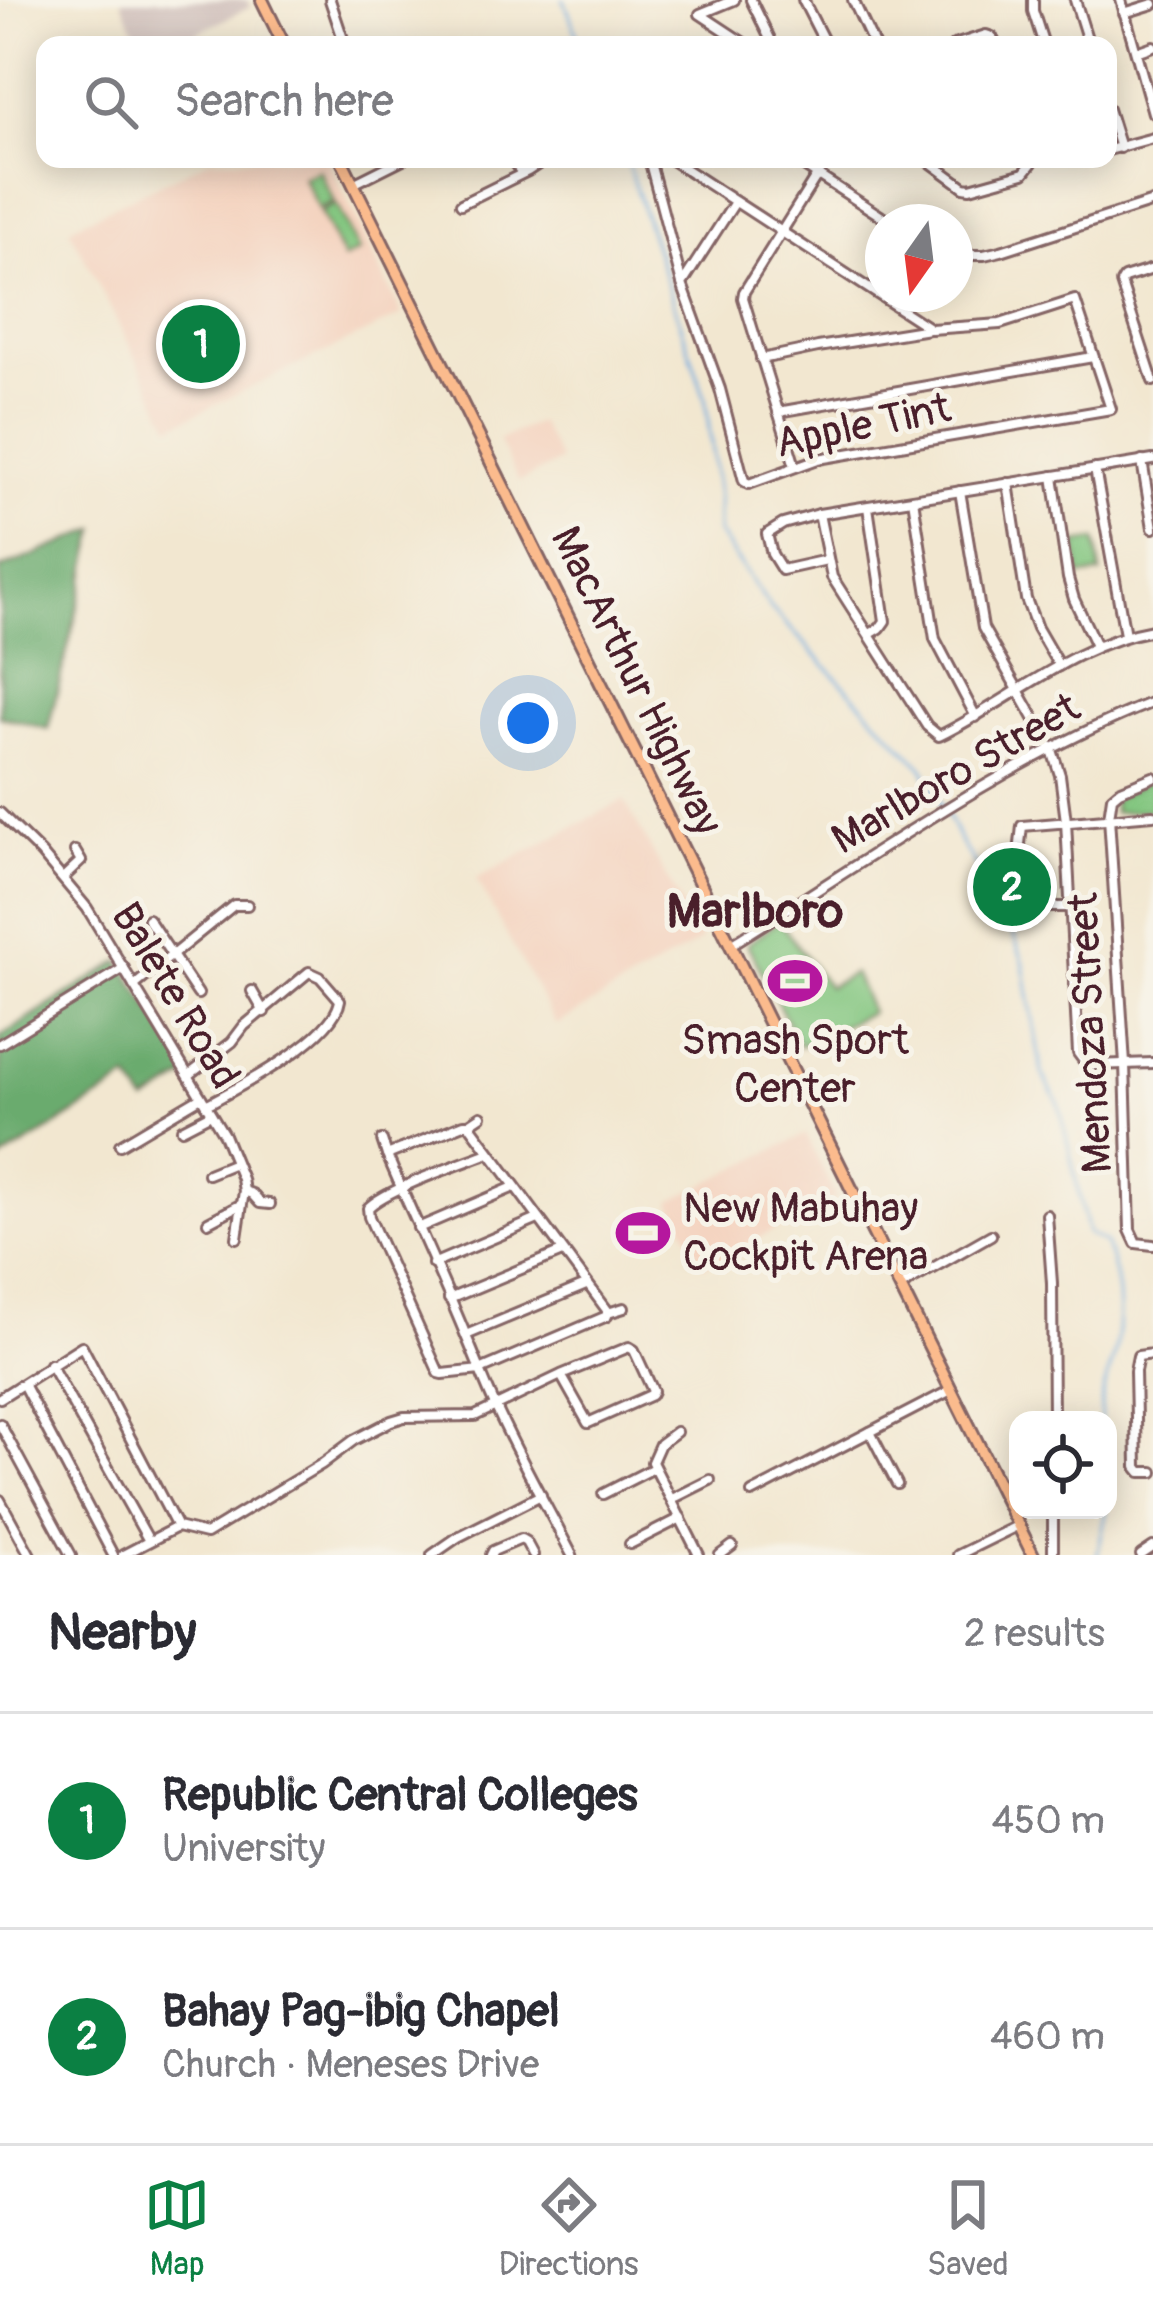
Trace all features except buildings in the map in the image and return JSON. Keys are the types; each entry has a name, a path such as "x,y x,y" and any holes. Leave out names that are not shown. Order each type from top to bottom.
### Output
{"highway":[{"path":"262,0 280,36"},
{"name":"MacArthur Highway","path":"345,168 1034,1555"}],"street":[{"path":"330,0 342,36"},
{"path":"733,36 700,14 734,0"},
{"path":"751,0 769,36"},
{"path":"803,0 821,36"},
{"path":"853,0 870,36"},
{"path":"1033,0 1041,36"},
{"path":"1075,0 1086,36"},
{"path":"1121,0 1153,113"},
{"path":"1124,13 1153,4"},
{"path":"1136,52 1153,46"},
{"path":"1117,138 1120,148"},
{"path":"1117,148 1153,138"},
{"path":"353,184 377,168"},
{"path":"518,168 522,173"},
{"path":"461,204 531,168"},
{"name":"Apple Tint","path":"651,168 682,284 720,389 743,482 860,451 1108,411 1093,357"},
{"path":"684,168 865,286"},
{"path":"807,168 865,206"},
{"path":"795,466 744,292 821,168"},
{"path":"944,168 970,188 1028,168"},
{"path":"682,284 735,202"},
{"path":"973,255 1001,251 1153,202"},
{"path":"1153,268 1124,278 1121,284 1153,381"},
{"path":"761,359 931,329 1000,323 1072,299 1093,357 778,412"},
{"path":"907,312 931,329"},
{"path":"905,334 907,312"},
{"path":"827,560 782,570 766,534 819,514 1148,461 1153,528"},
{"path":"1095,469 1125,635"},
{"path":"1053,476 1068,578 1096,646"},
{"path":"1008,484 1026,599 1059,665"},
{"path":"960,491 982,628 1052,749 1060,775 1078,1053 1090,1064 1153,1063"},
{"path":"913,499 935,639 976,717"},
{"path":"868,507 885,621 869,634"},
{"path":"819,514 832,577 926,726 939,736 1096,646 1153,630"},
{"name":"Marlboro Street","path":"732,944 950,807 1052,749 1153,702"},
{"name":"Mendoza Street","path":"1153,777 1119,791 1109,802 1130,1230 1136,1243 1153,1245"},
{"name":"Balete Road","path":"0,813 87,908 206,1105 244,1191 237,1238"},
{"path":"1069,907 1038,908 1027,903 1020,829 1153,815"},
{"path":"63,878 81,861 75,851"},
{"path":"134,986 234,905 247,905"},
{"path":"148,919 198,994"},
{"path":"0,1045 124,968"},
{"path":"120,1145 264,1074 314,1038 341,1004 328,984 309,973 189,1075"},
{"path":"252,992 264,1012"},
{"path":"182,1130 206,1105"},
{"path":"388,1155 481,1116"},
{"path":"470,1124 608,1311"},
{"path":"382,1140 495,1406 572,1555"},
{"path":"489,1153 401,1189 368,1208 439,1372 480,1370 607,1316 608,1311"},
{"path":"208,1174 235,1163"},
{"path":"418,1228 514,1187"},
{"path":"244,1191 270,1204"},
{"path":"208,1222 242,1205"},
{"path":"1047,1215 1053,1411"},
{"path":"433,1264 538,1219"},
{"path":"899,1287 991,1235"},
{"path":"449,1299 562,1252"},
{"path":"466,1335 586,1285"},
{"path":"608,1311 624,1309"},
{"path":"0,1398 83,1347 177,1527"},
{"path":"123,1555 177,1527 210,1533 391,1421 475,1416 560,1375 629,1347 653,1390 588,1423 560,1375"},
{"path":"1153,1354 1138,1356 1135,1371 1137,1467 1153,1472"},
{"path":"50,1364 149,1541"},
{"path":"23,1384 113,1555"},
{"path":"752,1492 951,1390"},
{"path":"0,1424 71,1555"},
{"path":"676,1432 665,1438 652,1462 699,1555"},
{"path":"870,1432 897,1484"},
{"path":"603,1494 654,1468"},
{"path":"672,1499 710,1480"},
{"path":"432,1555 541,1495"},
{"path":"0,1501 30,1555"},
{"path":"630,1544 681,1518"},
{"path":"1053,1519 1053,1555"},
{"path":"958,1555 1018,1525"},
{"path":"491,1555 521,1539 533,1555"},
{"path":"721,1555 732,1546"},
{"path":"1141,1555 1153,1547"}],"shaded area":[{"path":"247,0 250,7 191,36 138,36 121,1"},
{"path":"192,168 331,168 402,315 171,426 69,228"},
{"path":"539,422 560,461 519,482 498,440"},
{"path":"624,800 701,940 556,1025 476,879"},
{"path":"806,1134 836,1198 703,1267 671,1201"}],"green space":[{"path":"319,170 334,201 318,209 303,177"},
{"path":"336,204 359,251 343,259 320,212"},
{"path":"97,529 48,729 0,716 0,569"},
{"path":"1096,540 1101,574 1080,576 1076,543"},
{"path":"1153,779 1153,810 1113,813 1117,797"},
{"name":"Smash Sport Center","path":"779,921 828,987 854,973 871,1012 800,1046 747,944"},
{"path":"120,961 192,1074 146,1103 129,1079 0,1161 0,1037"}],"waterway":[{"path":"564,0 578,36"},
{"path":"629,168 705,398 718,533 770,607 923,768 962,845 1003,905 1024,964 1042,1073 1059,1104 1088,1234 1105,1243 1116,1281 1118,1333 1101,1411"},
{"path":"1097,1555 1105,1519"}],"place":[{"name":"Republic Central Colleges","path":"201,344"},
{"name":"Bahay Pag-ibig Chapel","path":"1012,887"},
{"name":"Smash Sport Center","path":"795,981"},
{"name":"New Mabuhay Cockpit Arena","path":"643,1233"}],"district":[{"name":"Marlboro","path":"755,912"}]}
